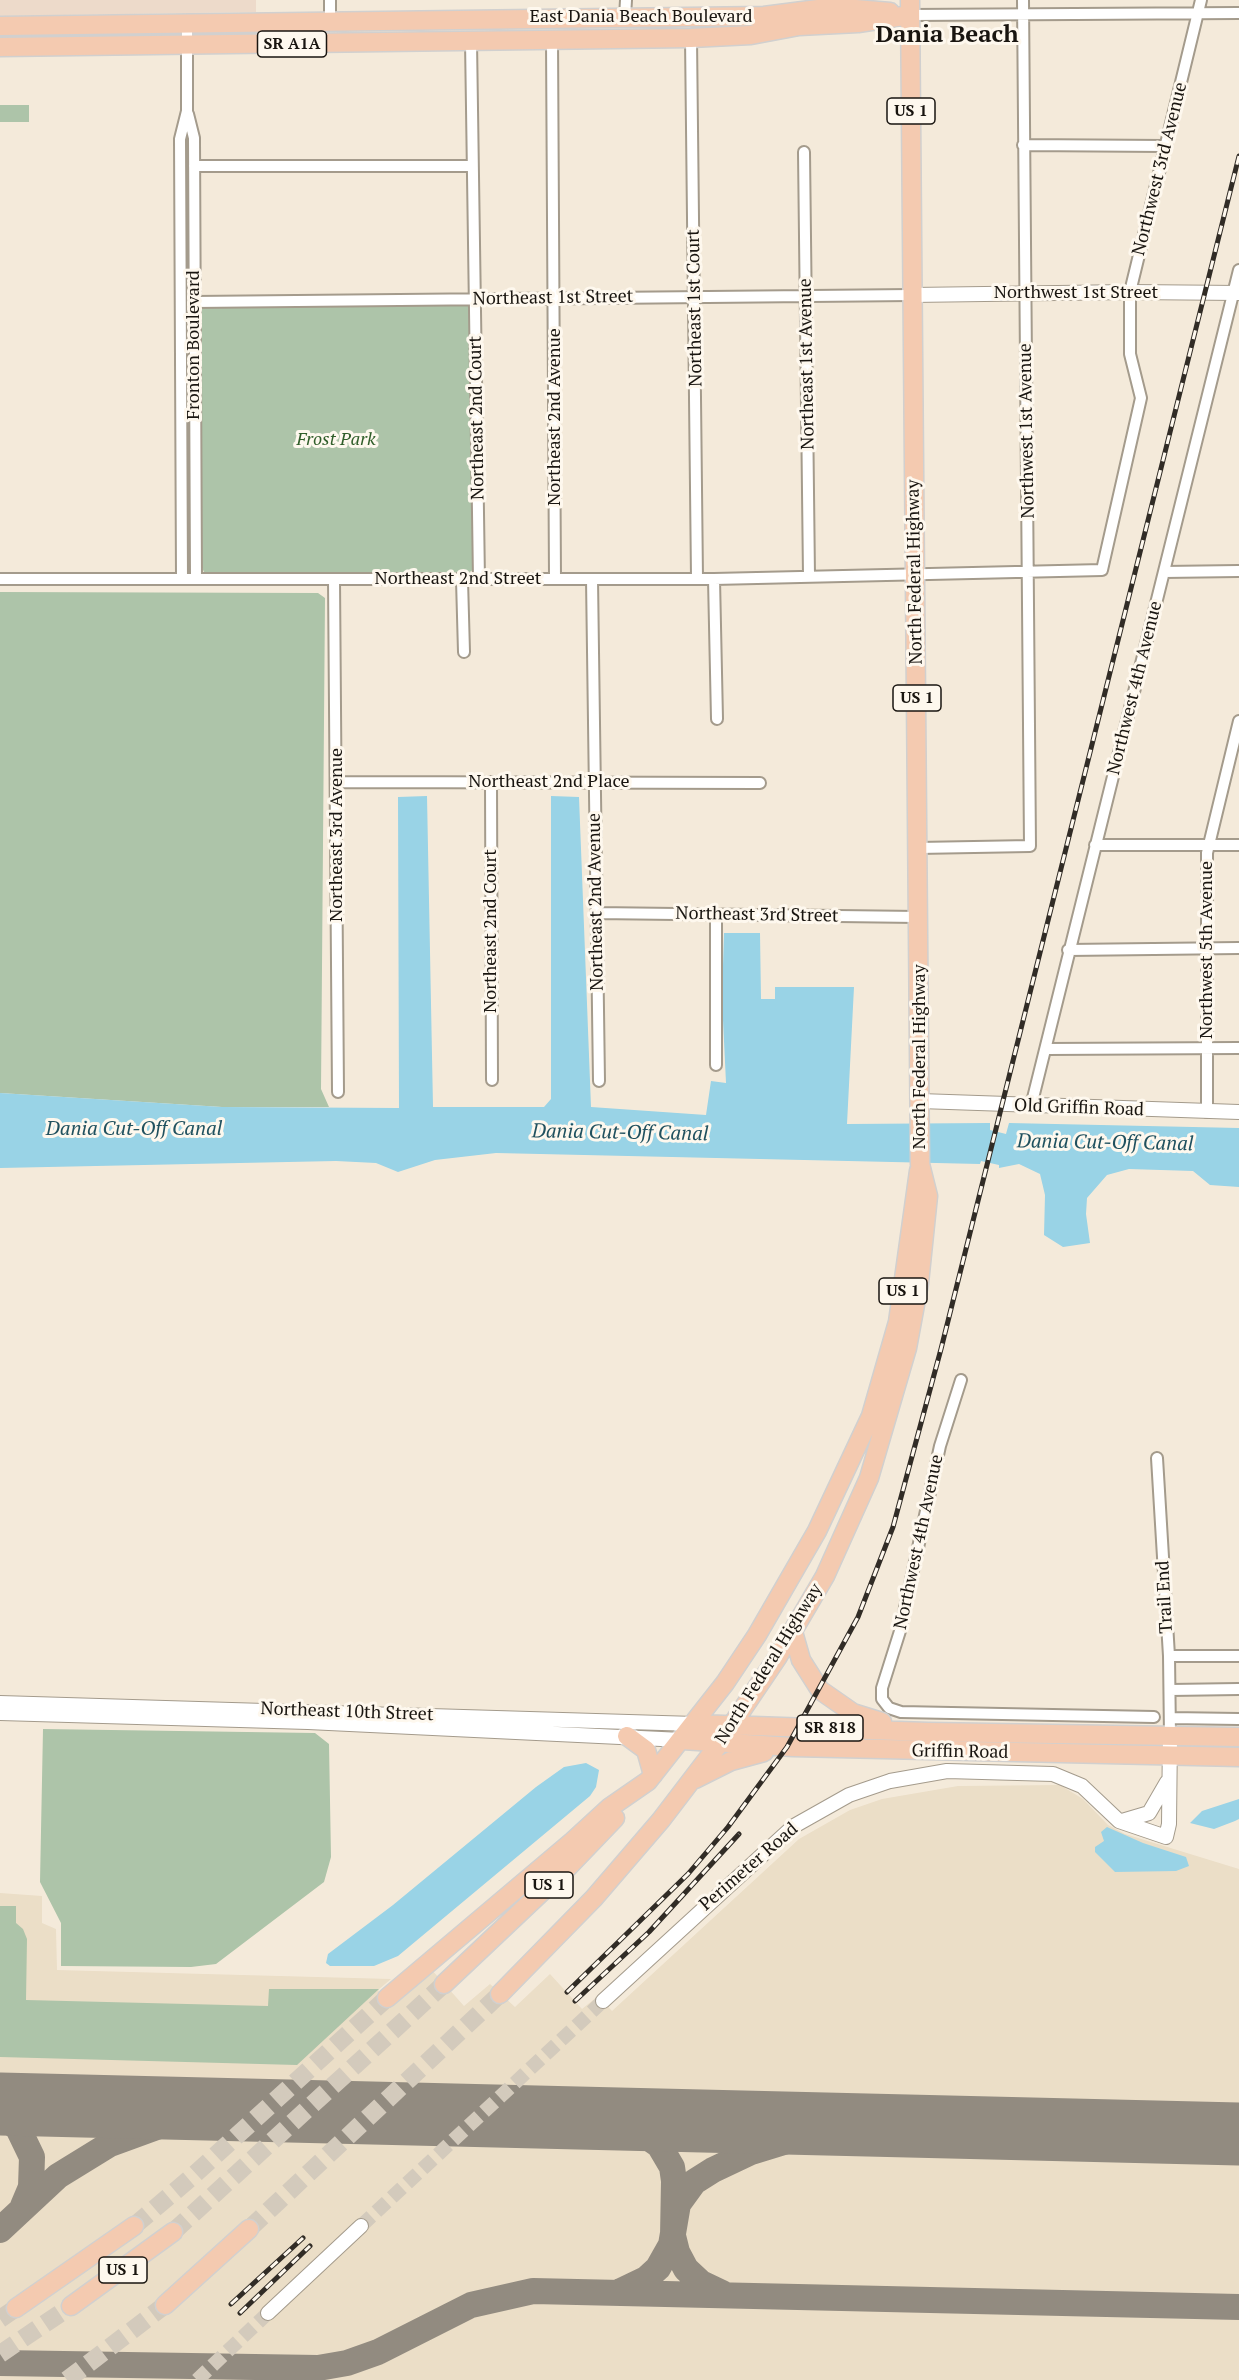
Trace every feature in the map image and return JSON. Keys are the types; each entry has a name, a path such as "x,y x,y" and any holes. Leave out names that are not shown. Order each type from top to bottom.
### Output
{"main road":[{"name":"East Dania Beach Boulevard","path":"0,26 330,20 625,8 730,16 764,16 804,5 910,8"},
{"path":"585,38 614,30 625,8"},
{"name":"East Dania Beach Boulevard","path":"0,47 751,36 799,26 858,23 910,8"},
{"name":"North Federal Highway","path":"500,1994 594,1898 692,1780 732,1725 793,1632 825,1576 859,1503 878,1421 897,1322 913,1197 920,1164 910,8"},
{"path":"691,38 693,31 706,21 730,16"},
{"name":"North Federal Highway","path":"444,1984 569,1866 651,1778 695,1724 728,1680 788,1585 878,1421"},
{"path":"793,1632 805,1669 820,1690 832,1700 862,1717 928,1732"},
{"name":"Griffin Road","path":"695,1724 928,1732 1239,1737"},
{"path":"387,1998 609,1808 651,1778 646,1750 627,1736"},
{"name":"Griffin Road","path":"682,1740 787,1747 1239,1757"},
{"path":"692,1780 731,1761 787,1747"},
{"path":"16,2308 134,2226"},
{"path":"165,2305 249,2229"},
{"name":"US 1","path":"71,2306 173,2232"}],"street":[{"path":"330,0 330,20"},
{"name":"Northwest 1st Avenue","path":"918,848 1029,846 1029,571 1023,0"},
{"name":"Northwest 3rd Avenue","path":"1102,570 1141,398 1130,354 1130,292 1201,0"},
{"path":"910,8 1023,16 1239,13"},
{"name":"Fronton Boulevard","path":"182,579 180,139 187,111 187,24"},
{"name":"Northeast 1st Court","path":"691,38 697,578"},
{"name":"Northeast 2nd Avenue","path":"552,39 555,579"},
{"name":"Northeast 2nd Court","path":"471,41 479,580"},
{"name":"Fronton Boulevard","path":"187,111 194,138 196,579"},
{"path":"1023,145 1165,146"},
{"name":"Northeast 1st Avenue","path":"804,152 809,576"},
{"path":"194,166 472,166"},
{"name":"Northwest 4th Avenue","path":"1031,1106 1068,950 1236,293 1239,270"},
{"name":"Northwest 1st Street","path":"912,295 1236,293"},
{"name":"Northeast 1st Street","path":"194,302 912,295"},
{"name":"Northeast 2nd Street","path":"0,579 714,579 1102,570"},
{"path":"1164,572 1239,571"},
{"name":"Northeast 3rd Avenue","path":"334,579 338,782 338,1092"},
{"name":"Northeast 2nd Avenue","path":"592,579 593,782 599,1081"},
{"path":"714,579 717,719"},
{"path":"462,580 464,652"},
{"name":"Northwest 5th Avenue","path":"1207,1112 1209,846 1239,721"},
{"name":"Northeast 2nd Place","path":"338,782 760,783"},
{"name":"Northeast 2nd Court","path":"491,782 492,1080"},
{"path":"1095,845 1239,845"},
{"name":"Northeast 3rd Street","path":"596,914 918,917"},
{"path":"716,915 716,1065"},
{"path":"1068,950 1239,948"},
{"path":"1046,1048 1239,1048"},
{"name":"Old Griffin Road","path":"920,1110 1031,1106 1239,1112"},
{"name":"Northwest 4th Avenue","path":"961,1380 940,1446 900,1631 882,1688 884,1703 889,1708 901,1712 1154,1718"},
{"name":"Trail End","path":"1157,1458 1169,1656 1170,1736"},
{"path":"1169,1656 1239,1656"},
{"path":"1170,1690 1239,1689"},
{"name":"Northeast 10th Street","path":"0,1703 259,1715 444,1731 627,1736 682,1740"},
{"path":"32,1713 42,1706 54,1704"},
{"name":"Northeast 10th Street","path":"0,1713 259,1715 695,1724"},
{"path":"1170,1718 1239,1719"},
{"name":"Perimeter Road","path":"603,2001 777,1839 812,1814 870,1787 910,1776 947,1771 1044,1772 1076,1782 1119,1821 1166,1837 1170,1736"},
{"name":"Perimeter Road","path":"1119,1821 1136,1819 1149,1813 1159,1800 1169,1777"},
{"path":"268,2313 361,2226"}],"shaded area":[{"path":"0,0 256,0 256,12 0,16"},
{"path":"1060,1785 1083,1799 1108,1825 1125,1834 1239,1869 1239,2380 0,2380 0,1893 42,1896 42,1923 56,1929 57,1970 391,1979 378,1990 391,2004 431,1969 464,2006 490,1984 515,2007 550,1974 582,2009 598,1996 612,2011 799,1839 850,1810 882,1799 958,1786"}],"green space":[{"path":"0,105 29,105 29,122 0,122"},
{"name":"Frost Park","path":"471,305 473,570 466,574 204,572 199,560 198,313 202,308"},
{"path":"0,592 318,593 325,598 321,1089 329,1107 222,1107 0,1093"},
{"path":"43,1729 315,1733 329,1744 331,1857 324,1882 216,1964 191,1967 61,1966 61,1923 40,1882"},
{"path":"0,1906 16,1906 16,1923 23,1929 27,1939 26,2000 268,2006 269,1989 379,1989 297,2065 0,2057"}],"water":[{"name":"Dania Cut-Off Canal","path":"427,796 433,1107 544,1107 551,1099 551,796 579,797 591,1107 706,1115 711,1081 726,1083 722,999 724,933 760,933 761,999 775,999 775,987 854,987 847,1124 990,1123 990,1130 1006,1134 1009,1123 1239,1128 1239,1187 1210,1185 1193,1171 1129,1169 1107,1175 1087,1198 1086,1214 1090,1243 1063,1247 1044,1235 1045,1195 1040,1174 1019,1164 999,1168 999,1165 981,1161 980,1164 496,1153 435,1160 398,1172 376,1163 336,1161 0,1168 0,1093 222,1107 399,1108 398,797"},
{"path":"586,1763 599,1770 596,1787 590,1796 398,1956 374,1966 330,1966 326,1963 328,1954 393,1905 536,1787 564,1767"},
{"path":"1239,1799 1239,1819 1235,1821 1214,1829 1190,1823 1202,1811"},
{"path":"1107,1827 1143,1843 1186,1857 1189,1866 1176,1871 1115,1872 1095,1852 1095,1847 1104,1841 1101,1832"}],"taxiway":[{"path":"0,2230 58,2176 110,2144 173,2121 256,2110"},
{"path":"0,2114 18,2128 32,2157 31,2187 23,2206"},
{"path":"592,2118 632,2126 659,2145 672,2167 673,2236 677,2252 686,2269 701,2283 722,2293"},
{"path":"621,2291 646,2279 658,2268 671,2245 678,2204 694,2182 713,2170 751,2152 803,2136 894,2126"},
{"path":"0,2363 318,2368 347,2363 378,2352 471,2305 533,2291 1239,2307"}],"runway":[{"path":"0,2104 1239,2134"}],"tunnel":[{"path":"173,2232 444,1984"},
{"path":"249,2229 500,1994"},
{"path":"134,2226 194,2175 387,1998"},
{"path":"361,2226 603,2001"},
{"path":"67,2380 165,2305"},
{"path":"0,2354 71,2306"},
{"path":"0,2319 16,2308"},
{"path":"197,2380 268,2313"}],"railway":[{"path":"567,1992 688,1874 728,1827 787,1747 858,1617 893,1527 941,1349 1239,156"},
{"path":"575,2001 649,1932 739,1834"},
{"path":"231,2304 303,2238"},
{"path":"240,2313 310,2246"}],"district":[{"name":"Dania Beach","path":"947,35"}]}
